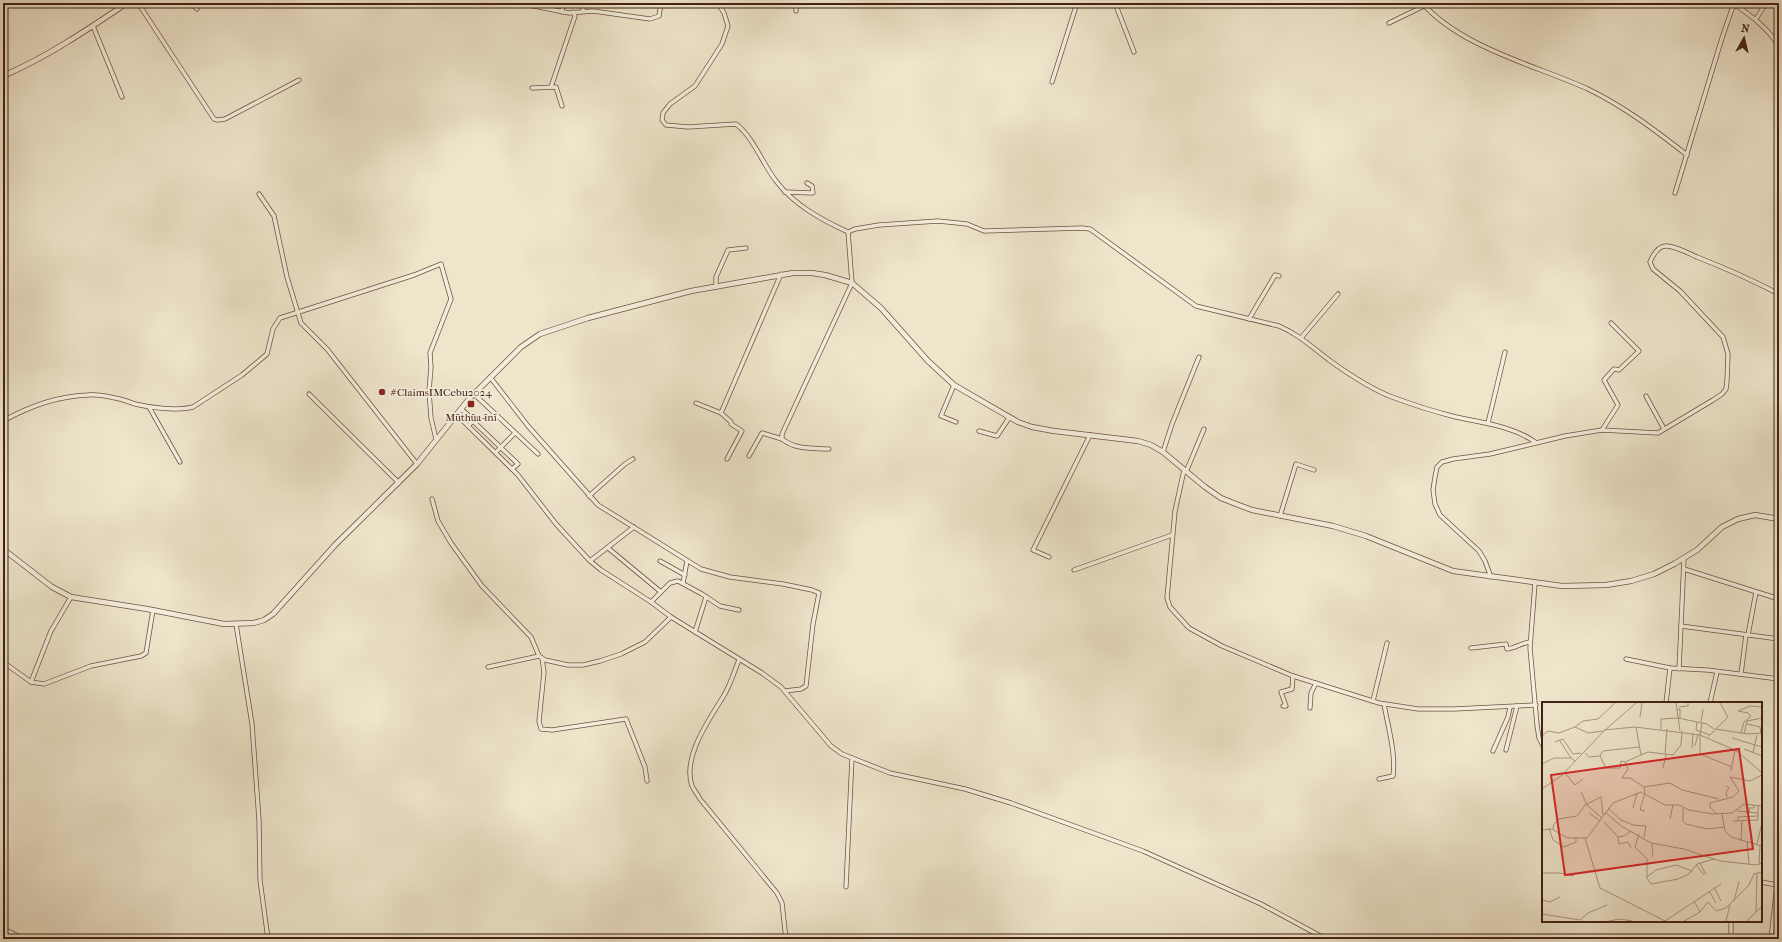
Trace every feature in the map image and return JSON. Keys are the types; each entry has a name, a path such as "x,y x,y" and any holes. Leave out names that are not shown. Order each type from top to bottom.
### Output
{"street":[{"path":"3,76 58,48 126,3"},
{"path":"138,3 214,118 218,120 225,119 299,80"},
{"path":"191,3 197,9"},
{"path":"518,3 562,12 593,11 650,19 659,16 661,3"},
{"path":"562,12 563,3"},
{"path":"583,3 583,11"},
{"path":"718,3 724,13 728,26 722,44 695,86 670,104 662,113 662,120 666,125 688,127 736,124 745,133 776,182 785,192 814,214 848,232"},
{"path":"796,3 796,11"},
{"path":"1052,82 1077,3"},
{"path":"1114,3 1134,52"},
{"path":"1756,19 1766,3"},
{"path":"1389,23 1423,4 1444,22 1483,46 1524,64 1563,78 1617,104 1640,118 1687,155"},
{"path":"1675,193 1722,38 1734,4 1756,19 1773,37 1779,46"},
{"path":"551,87 574,22 575,16 573,12"},
{"path":"93,26 122,96"},
{"path":"532,88 556,87 562,106"},
{"path":"785,192 813,193 812,186 806,183"},
{"path":"259,194 274,216 296,313 301,323 327,349 418,464"},
{"path":"848,232 855,229 879,225 938,221 967,224 984,231 1090,229 1196,306 1279,326 1301,338 1331,361 1375,390 1392,397 1450,415 1488,423 1527,436 1536,442"},
{"path":"782,439 782,434 790,416 852,283 848,232"},
{"path":"1491,577 1485,561 1479,551 1440,515 1435,504 1433,490 1437,467 1442,462 1490,454 1536,442 1602,430 1658,433 1722,394 1728,381 1728,354 1723,337 1668,280 1652,269 1650,262 1654,253 1662,247 1667,246 1741,275 1779,294"},
{"path":"716,287 716,277 728,250 746,248"},
{"path":"3,420 42,404 88,395 116,398 149,406 187,409 200,404 264,356 268,350 271,336 277,322 284,315 296,313 414,275 441,264 452,299 430,353 431,367 429,391 431,418 436,439"},
{"path":"3,549 46,583 71,597 153,610 224,624 254,623 264,620 274,614 326,554 418,464 456,414 474,394 521,347 540,334 558,327 678,294 781,274 812,273 836,277 852,283 881,308 928,361 954,385 1009,418 1032,427 1138,441 1151,445 1163,452 1185,471 1221,498 1252,510 1333,526 1366,536 1453,571 1535,583 1569,586 1606,585 1631,582 1654,574 1684,558 1697,550 1722,527 1738,518 1755,515 1779,519"},
{"path":"721,414 781,274"},
{"path":"1249,319 1275,275 1279,276"},
{"path":"1301,338 1338,294"},
{"path":"1602,430 1618,405 1604,380 1614,368 1619,370 1639,351 1612,323"},
{"path":"1488,423 1504,352"},
{"path":"1163,452 1172,424 1198,358"},
{"path":"490,378 528,426 588,496 598,505 701,569 714,573 797,587 819,593 813,624 806,686 801,689 785,692"},
{"path":"954,385 941,416 956,422"},
{"path":"309,394 399,483"},
{"path":"474,394 538,454"},
{"path":"1646,396 1664,430"},
{"path":"696,403 721,414 731,422 731,424 742,431 727,459"},
{"path":"149,406 180,462"},
{"path":"461,409 518,464 512,469"},
{"path":"456,414 512,469 556,524 590,561 671,617 738,660 762,673 785,692 831,746 842,754 890,773 994,797 1143,851 1261,904 1326,939"},
{"path":"978,431 997,436 1009,418"},
{"path":"468,426 473,421"},
{"path":"1204,429 1185,471 1172,535 1167,586 1167,598 1170,607 1189,628 1222,646 1293,676 1384,704 1418,708 1454,709 1536,705"},
{"path":"749,456 762,432 782,439 797,447 829,449"},
{"path":"496,452 515,433"},
{"path":"1049,557 1034,550 1090,435"},
{"path":"588,496 625,464 634,459"},
{"path":"1280,516 1296,464 1314,470"},
{"path":"432,499 438,521 451,543 482,586 531,637 541,657 544,672 539,722 541,729 552,730 626,719 645,767 647,781"},
{"path":"590,561 634,528"},
{"path":"1074,570 1172,535"},
{"path":"608,548 661,592"},
{"path":"1679,669 1684,558"},
{"path":"660,561 685,575"},
{"path":"683,583 687,561"},
{"path":"1684,569 1779,599"},
{"path":"651,602 674,581 683,583 720,606 739,610"},
{"path":"1535,583 1530,642 1531,672 1539,738 1542,744"},
{"path":"1741,674 1756,592"},
{"path":"31,682 51,631 71,597"},
{"path":"695,632 706,597"},
{"path":"3,662 31,682 38,684 51,682 91,666 144,654 153,610"},
{"path":"488,667 541,657 568,665 583,665 600,661 645,642 671,617"},
{"path":"236,624 252,724 259,820 260,880 268,939"},
{"path":"1682,626 1779,639"},
{"path":"1471,648 1506,644 1507,650 1515,648 1525,642 1530,642"},
{"path":"1373,701 1388,643"},
{"path":"1626,659 1670,668 1779,679"},
{"path":"738,660 724,696 708,719 692,758 690,771 692,786 700,799 778,893 782,904 786,939"},
{"path":"1666,702 1670,668"},
{"path":"1710,702 1717,672"},
{"path":"1283,706 1286,706 1281,692 1292,689 1293,676"},
{"path":"1310,708 1311,693 1316,683"},
{"path":"1379,779 1393,776 1391,745 1384,704"},
{"path":"1493,751 1508,717 1510,706"},
{"path":"1506,750 1516,706"},
{"path":"846,887 852,758"},
{"path":"1762,882 1778,885 1771,939"},
{"path":"1731,922 1731,939"},
{"path":"3,929 25,939"}],"place":[{"name":"#ClaimsIMCebu2024","path":"382,392"},
{"name":"Mũthũa-ĩnĩ","path":"471,404"}]}
